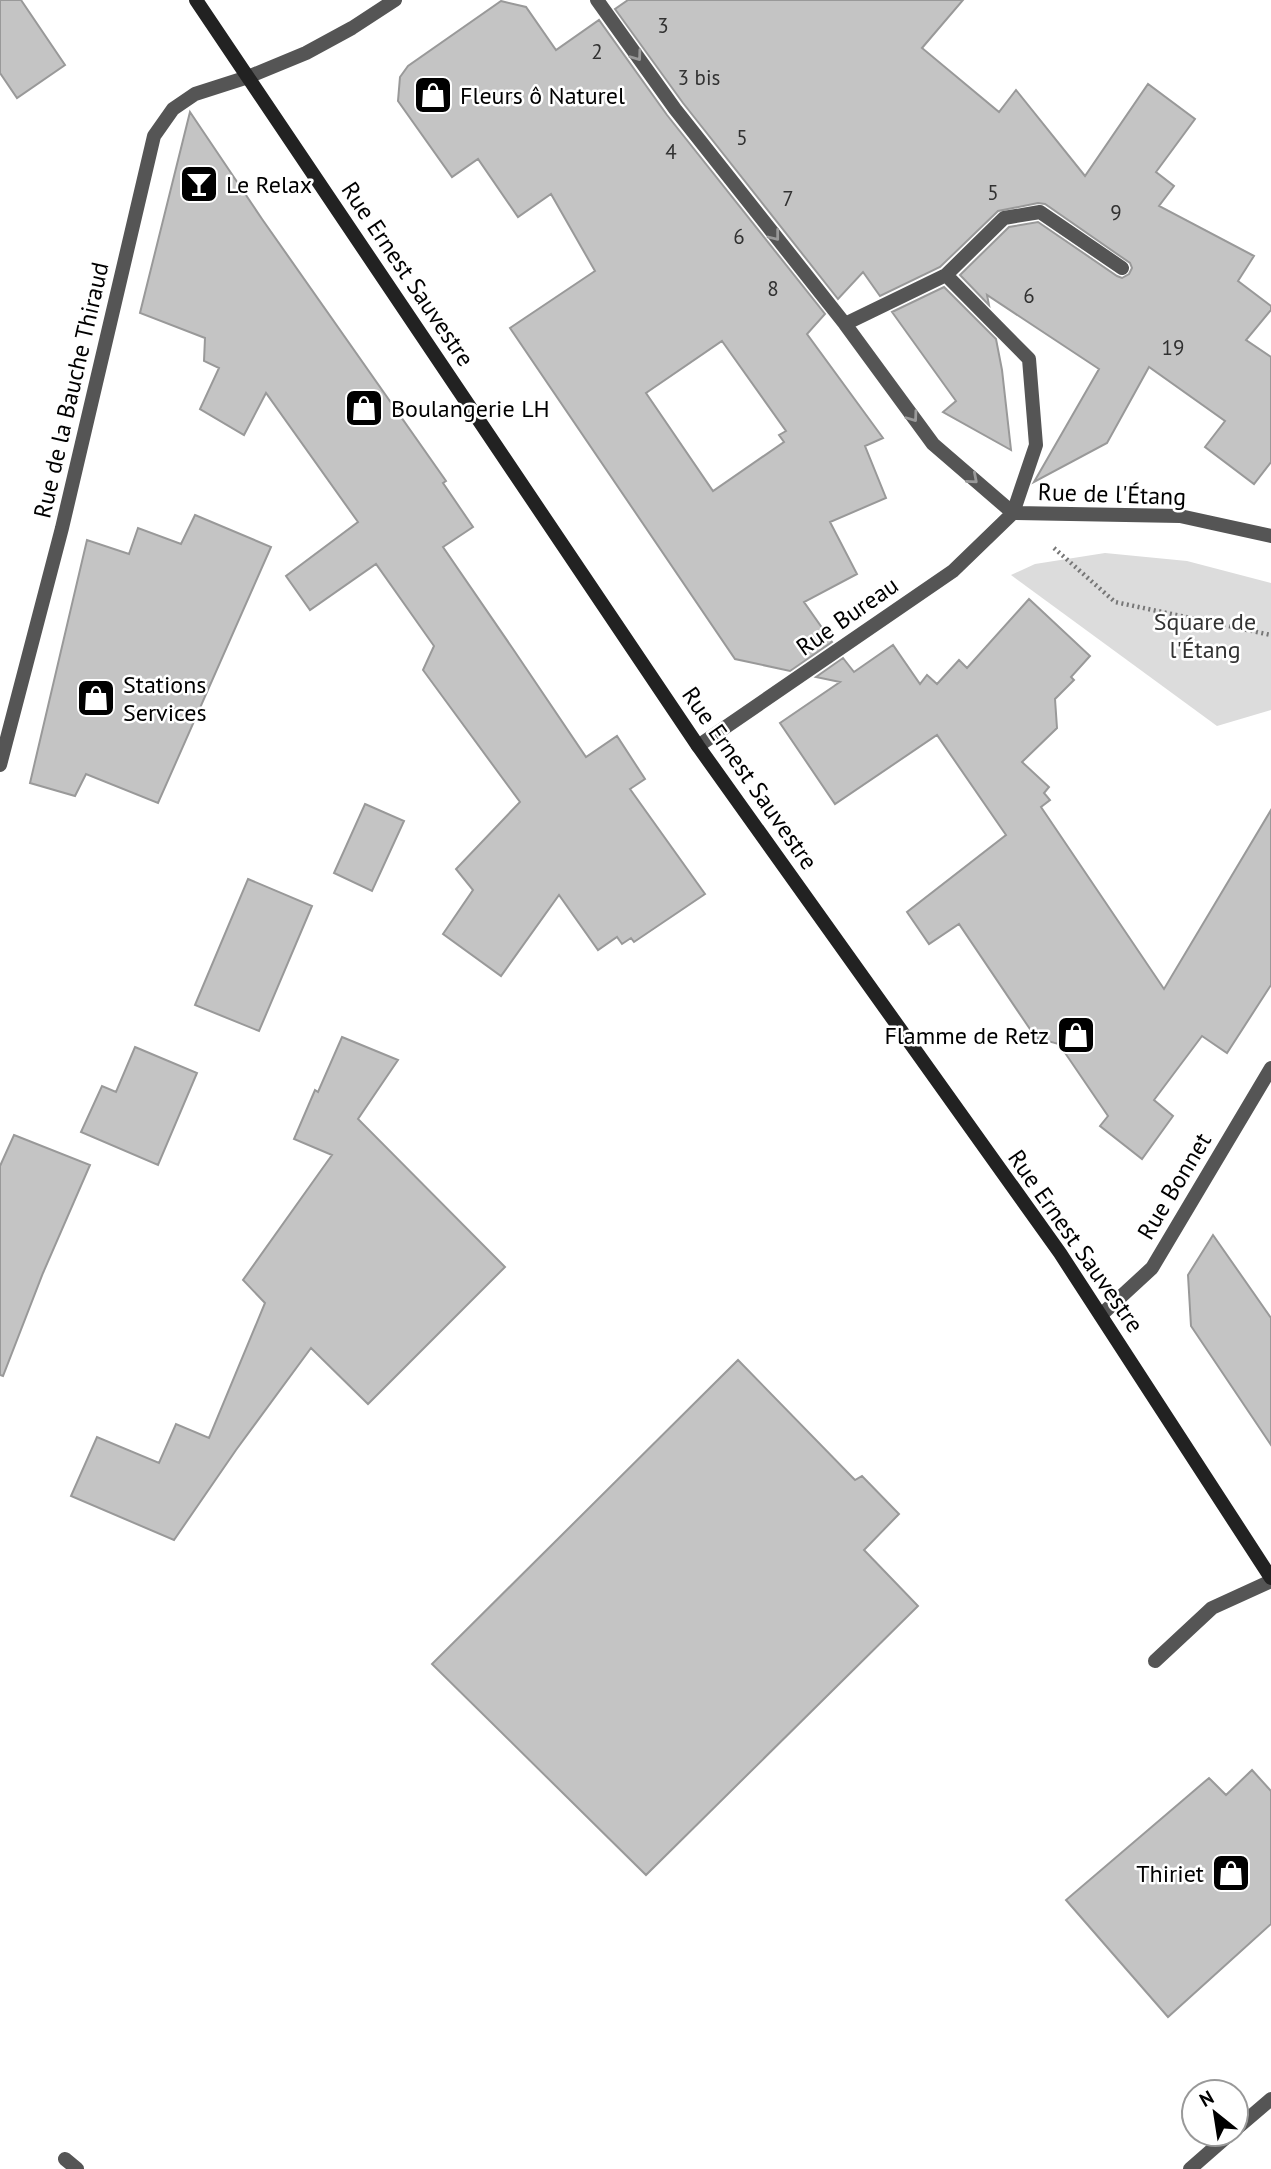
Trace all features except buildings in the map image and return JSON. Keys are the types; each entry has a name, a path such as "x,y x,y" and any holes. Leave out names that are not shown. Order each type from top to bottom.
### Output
{"main road":[{"name":"Rue Ernest Sauvestre","path":"196,0 698,747 1060,1253 1271,1579"}],"street":[{"name":"Rue de la Bauche Thiraud","path":"0,765 4,727 68,501 154,136 173,109 195,94 248,77 306,53 352,29 394,0"},
{"name":"Rue de l'Étang","path":"597,0 675,109 845,324 933,444 1013,513 1180,516 1271,536"},
{"path":"845,324 946,275 1004,218 1040,212 1122,268"},
{"path":"946,275 1029,359 1036,445 1013,513"},
{"name":"Rue Bureau","path":"698,747 953,571 1013,513"},
{"name":"Rue Bonnet","path":"1101,1315 1152,1268 1271,1068"},
{"path":"1155,1661 1212,1608 1271,1579"},
{"path":"1250,2117 1271,2099"},
{"path":"1190,2169 1214,2148"},
{"path":"65,2159 77,2169"}],"path":[{"path":"1013,513 1115,602 1271,635"}],"green space":[{"name":"Square de l'Étang","path":"1105,553 1187,561 1271,583 1271,710 1217,726 1011,575 1035,564"}],"place":[{"name":"Fleurs ô Naturel","path":"433,95"},
{"name":"Le Relax","path":"199,184"},
{"name":"Boulangerie LH","path":"364,408"},
{"name":"Stations Services","path":"96,698"},
{"name":"Flamme de Retz","path":"1076,1035"},
{"name":"Thiriet","path":"1231,1873"}]}
